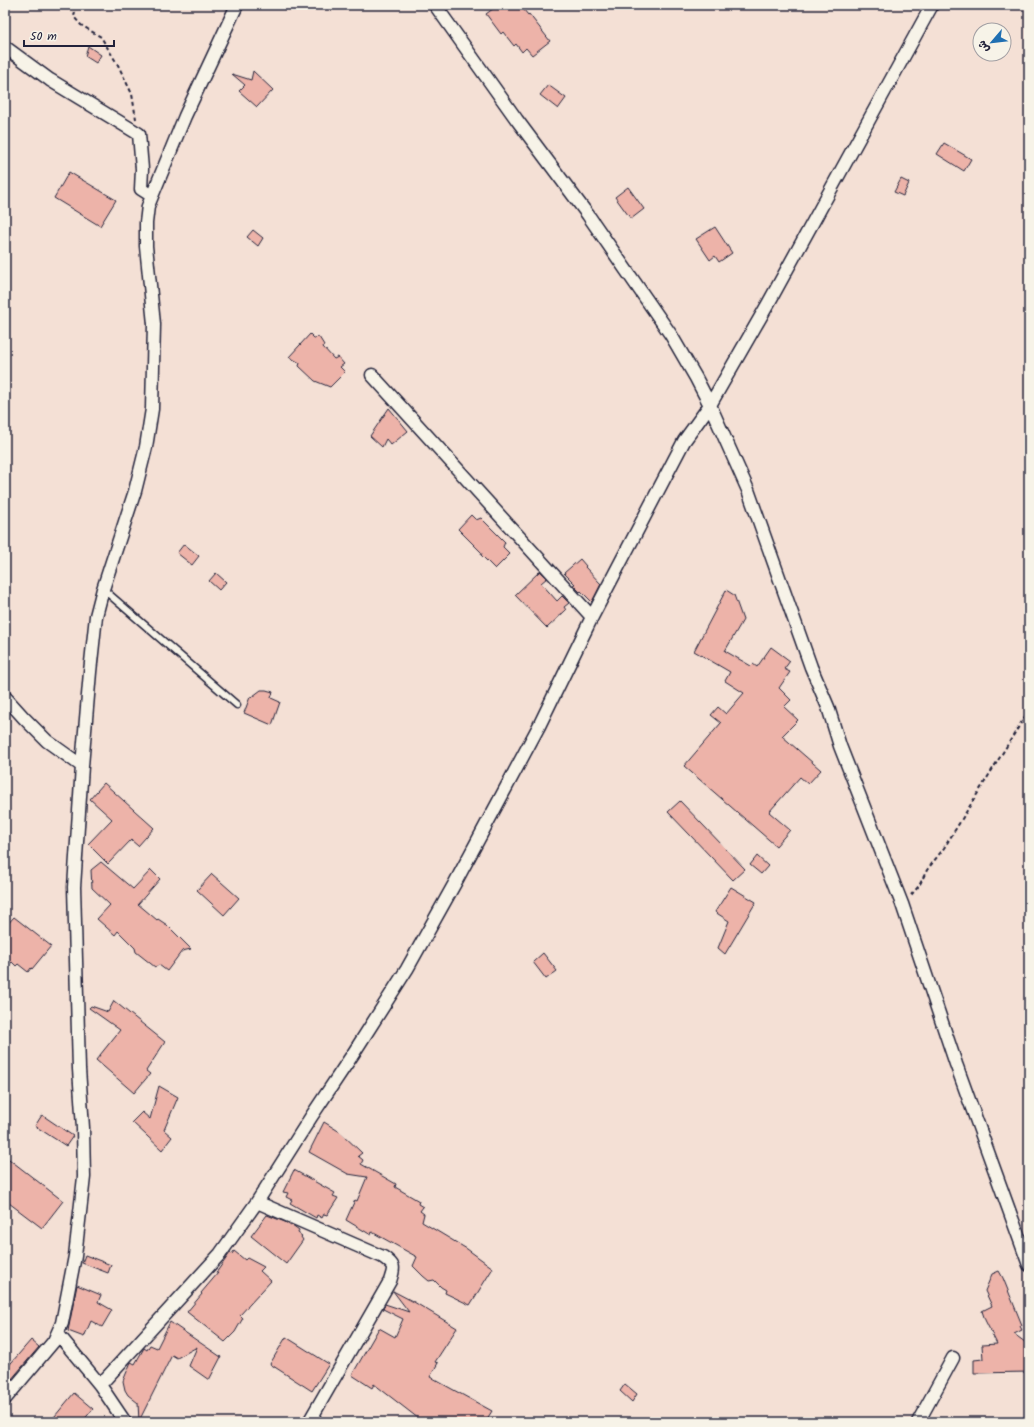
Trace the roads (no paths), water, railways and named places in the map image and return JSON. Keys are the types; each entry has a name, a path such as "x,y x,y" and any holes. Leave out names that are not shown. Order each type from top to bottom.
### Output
{"street":[{"path":"5,1399 54,1341 58,1334 64,1313 75,1256 84,1178 83,1128 78,1069 74,887 82,766 96,616 103,589 135,491 146,448 152,409 154,324 146,246 148,206 185,116 237,5"},
{"path":"435,5 517,120 588,215 667,330 696,378 710,405 748,490 808,660 828,707 840,746 902,904 956,1064 1029,1265"},
{"path":"100,1385 220,1254 257,1202 407,969 539,726 592,617 684,441 700,421 710,405 776,290 932,5"},
{"path":"5,47 50,80 139,134 142,169 141,189 152,196"},
{"path":"372,375 592,617"},
{"path":"5,697 47,741 82,766"},
{"path":"257,1202 384,1257 391,1262 393,1266 390,1281 309,1422"},
{"path":"58,1334 100,1385 125,1422"},
{"path":"918,1422 954,1358"}],"lane":[{"path":"103,589 237,705"}]}
